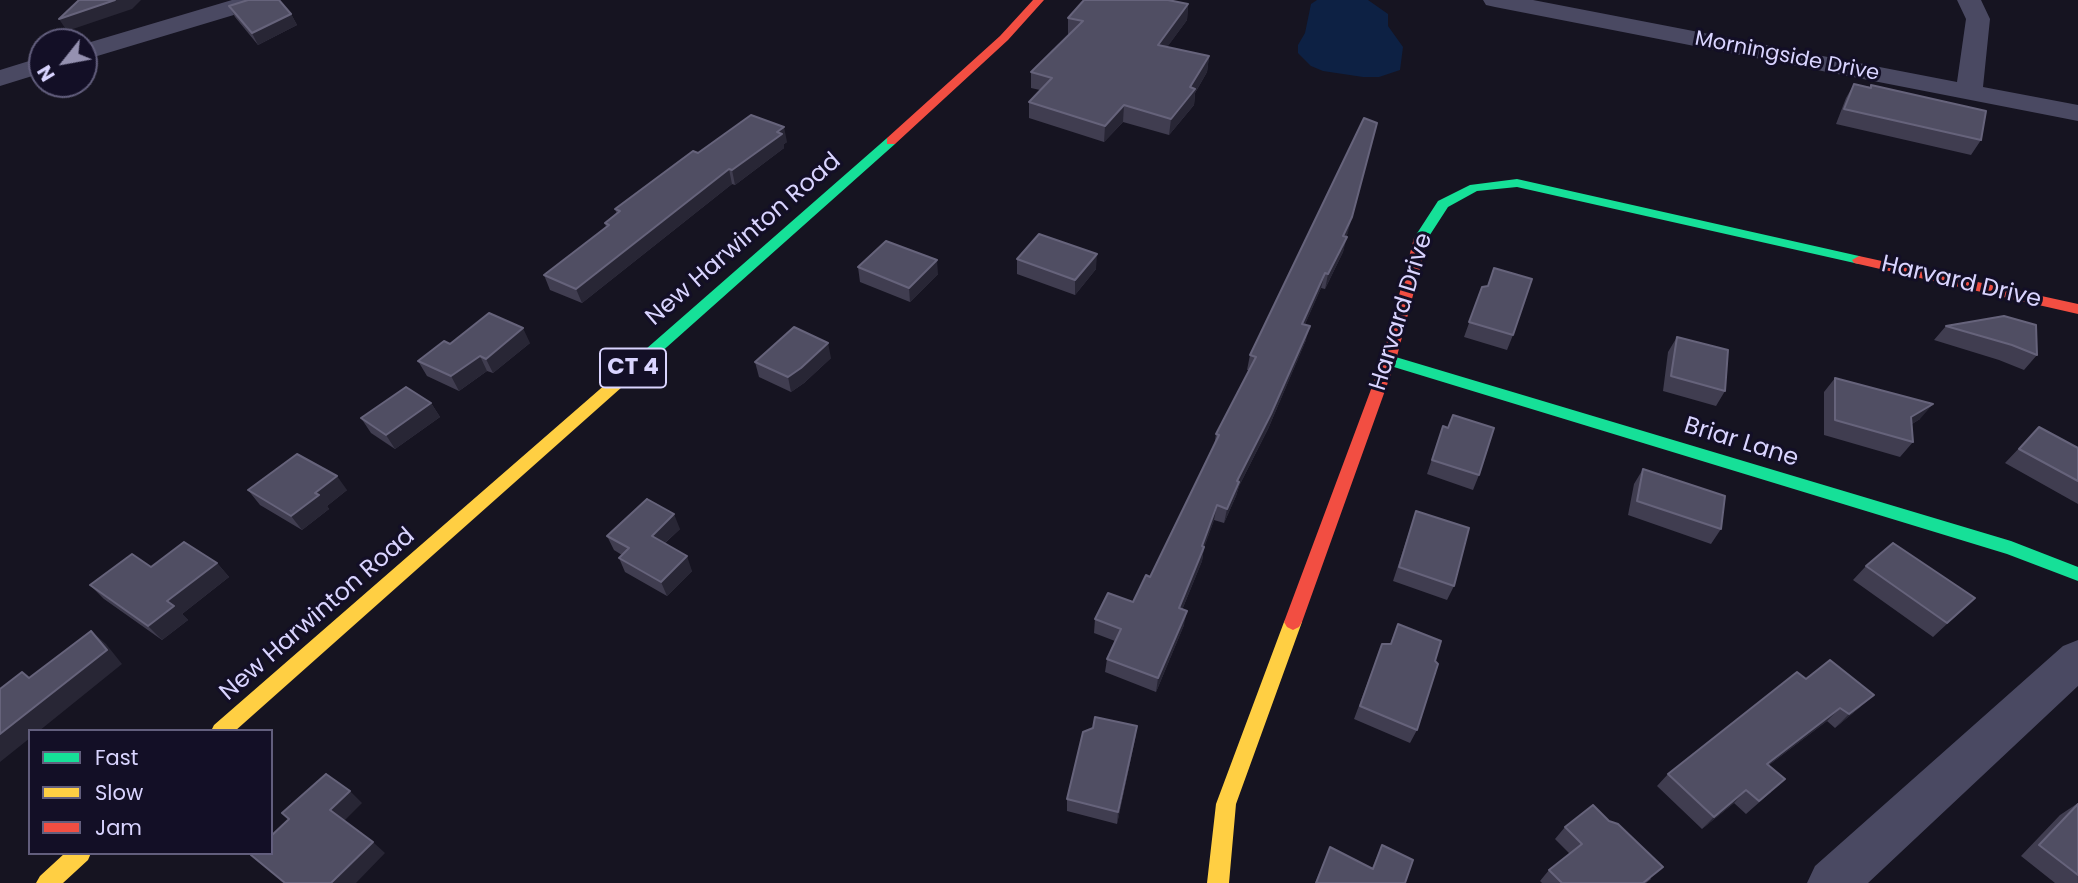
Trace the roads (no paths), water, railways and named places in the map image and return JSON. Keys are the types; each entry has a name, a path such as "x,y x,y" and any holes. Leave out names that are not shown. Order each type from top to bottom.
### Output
{"street":[{"path":"98,48 258,0"},
{"name":"New Harwinton Road","path":"223,729 888,144 1004,38 1039,0"},
{"name":"Morningside Drive","path":"1495,0 2078,113"},
{"path":"1969,0 1978,19 1969,92"},
{"path":"0,78 28,69"},
{"name":"Harvard Drive","path":"1218,883 1226,804 1389,360 1422,234 1443,204 1474,188 1517,183 2078,309"},
{"name":"Briar Lane","path":"1389,360 2011,548 2078,573"},
{"path":"1832,883 2078,659"},
{"path":"47,883 79,855"}],"water":[{"path":"1317,0 1368,0 1388,14 1388,26 1403,47 1400,70 1379,77 1363,77 1323,71 1311,66 1298,53 1298,45 1305,33 1311,4"}]}
